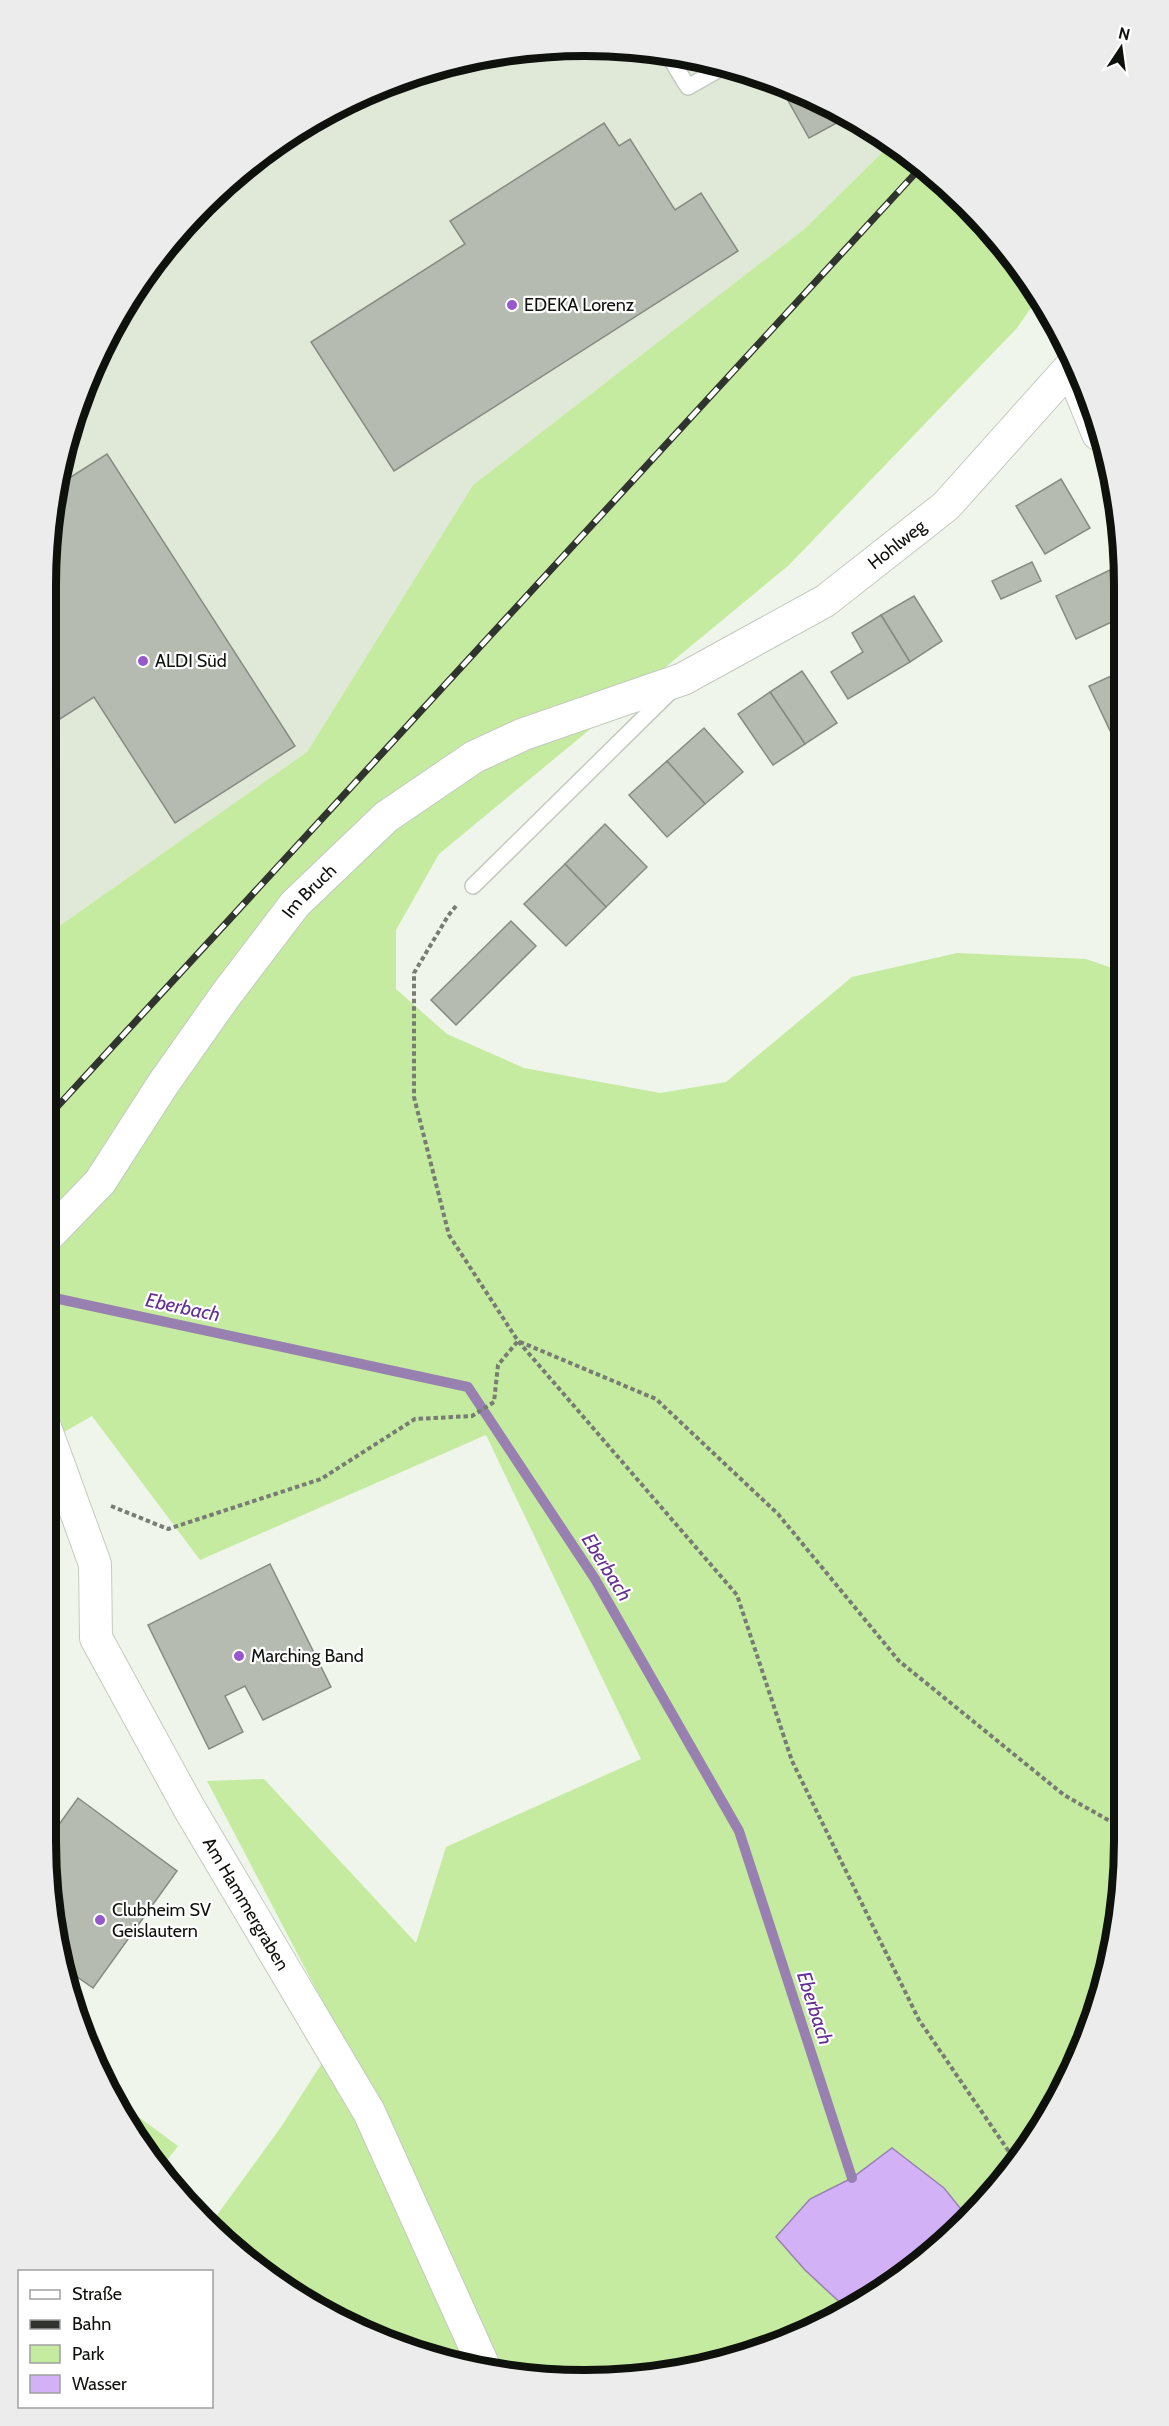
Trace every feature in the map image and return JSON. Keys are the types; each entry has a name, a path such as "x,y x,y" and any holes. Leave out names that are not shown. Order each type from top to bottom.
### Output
{"street":[{"name":"Hohlweg","path":"683,679 825,601 946,506 1068,371"},
{"name":"Im Bruch","path":"55,1229 100,1182 170,1074 225,996 295,904 386,817 474,757 524,734 683,679"},
{"name":"Am Hammergraben","path":"55,1454 95,1564 96,1638 189,1808 369,2112 481,2360"}],"lane":[{"path":"673,63 688,87 714,72"},
{"path":"473,886 683,679"}],"path":[{"path":"473,886 448,916 414,973 414,1097 449,1234 518,1341 736,1595 792,1761 919,2020 1011,2154"},
{"path":"68,1489 168,1529 310,1483 321,1479 415,1419 472,1416 494,1402 498,1365 518,1341"},
{"path":"518,1341 656,1400 778,1514 899,1660 1064,1794 1114,1823"}],"shaded area":[{"path":"584,56 619,57 654,60 721,74 755,84 818,110 849,126 885,150 802,231 473,485 307,752 55,929 55,584 60,515 66,481 84,414 96,382 126,320 165,262 210,210 262,165 320,126 351,110 414,84 481,66 515,60"}],"green space":[{"path":"885,150 907,165 959,210 1004,262 1033,305 1017,328 789,565 439,854 396,930 396,989 447,1034 524,1068 660,1093 726,1082 852,977 957,953 1086,959 1114,969 1114,1841 1109,1911 1103,1945 1085,2012 1059,2075 1043,2106 1004,2164 963,2212 944,2188 892,2148 852,2178 810,2199 805,2270 841,2304 787,2330 755,2342 688,2360 619,2369 584,2370 515,2366 481,2360 414,2342 351,2316 320,2300 262,2261 214,2219 281,2127 340,2035 207,1781 264,1779 416,1943 446,1847 641,1759 486,1435 200,1560 92,1416 55,1437 55,929 307,752 473,485 802,231"},
{"path":"55,711 60,719 55,730"},
{"path":"128,2109 178,2146 165,2163"}],"water":[{"path":"892,2148 944,2188 963,2212 907,2261 841,2304 805,2270 776,2237 810,2199 852,2178"}],"building":[{"path":"785,95 840,121 809,138"},
{"name":"EDEKA Lorenz","path":"604,123 619,146 630,139 675,210 701,193 738,251 394,471 311,342 465,244 450,221"},
{"name":"ALDI Süd","path":"107,454 295,746 175,823 94,697 60,719 55,711 55,584 60,515 66,480"},
{"path":"1061,479 1090,528 1045,554 1016,506"},
{"path":"1032,562 1041,581 1001,599 992,581"},
{"path":"1112,569 1114,621 1076,639 1056,596"},
{"path":"914,596 942,641 910,662 881,615"},
{"path":"881,615 910,662 848,699 831,672 863,652 852,633"},
{"path":"802,671 837,723 805,744 770,692"},
{"path":"1114,675 1114,739 1089,686"},
{"path":"770,692 805,744 773,765 738,714"},
{"path":"704,728 743,772 705,804 667,761"},
{"path":"667,761 705,804 667,837 629,795"},
{"path":"605,824 647,867 606,907 565,864"},
{"path":"565,864 606,907 566,946 524,904"},
{"path":"511,921 536,946 456,1025 431,1000"},
{"name":"Marching Band","path":"270,1564 331,1687 263,1720 245,1686 225,1696 243,1732 209,1749 148,1625"},
{"name":"Clubheim SV Geislautern","path":"78,1798 177,1871 93,1988 73,1974 66,1945 60,1911 55,1830"}],"waterway":[{"name":"Eberbach","path":"55,1298 468,1387 595,1579 739,1831 852,2178"}],"railway":[{"path":"55,1109 916,173"}],"place":[{"name":"EDEKA Lorenz","path":"512,305"},
{"name":"ALDI Süd","path":"143,661"},
{"name":"Marching Band","path":"239,1656"},
{"name":"Clubheim SV Geislautern","path":"100,1920"}]}
